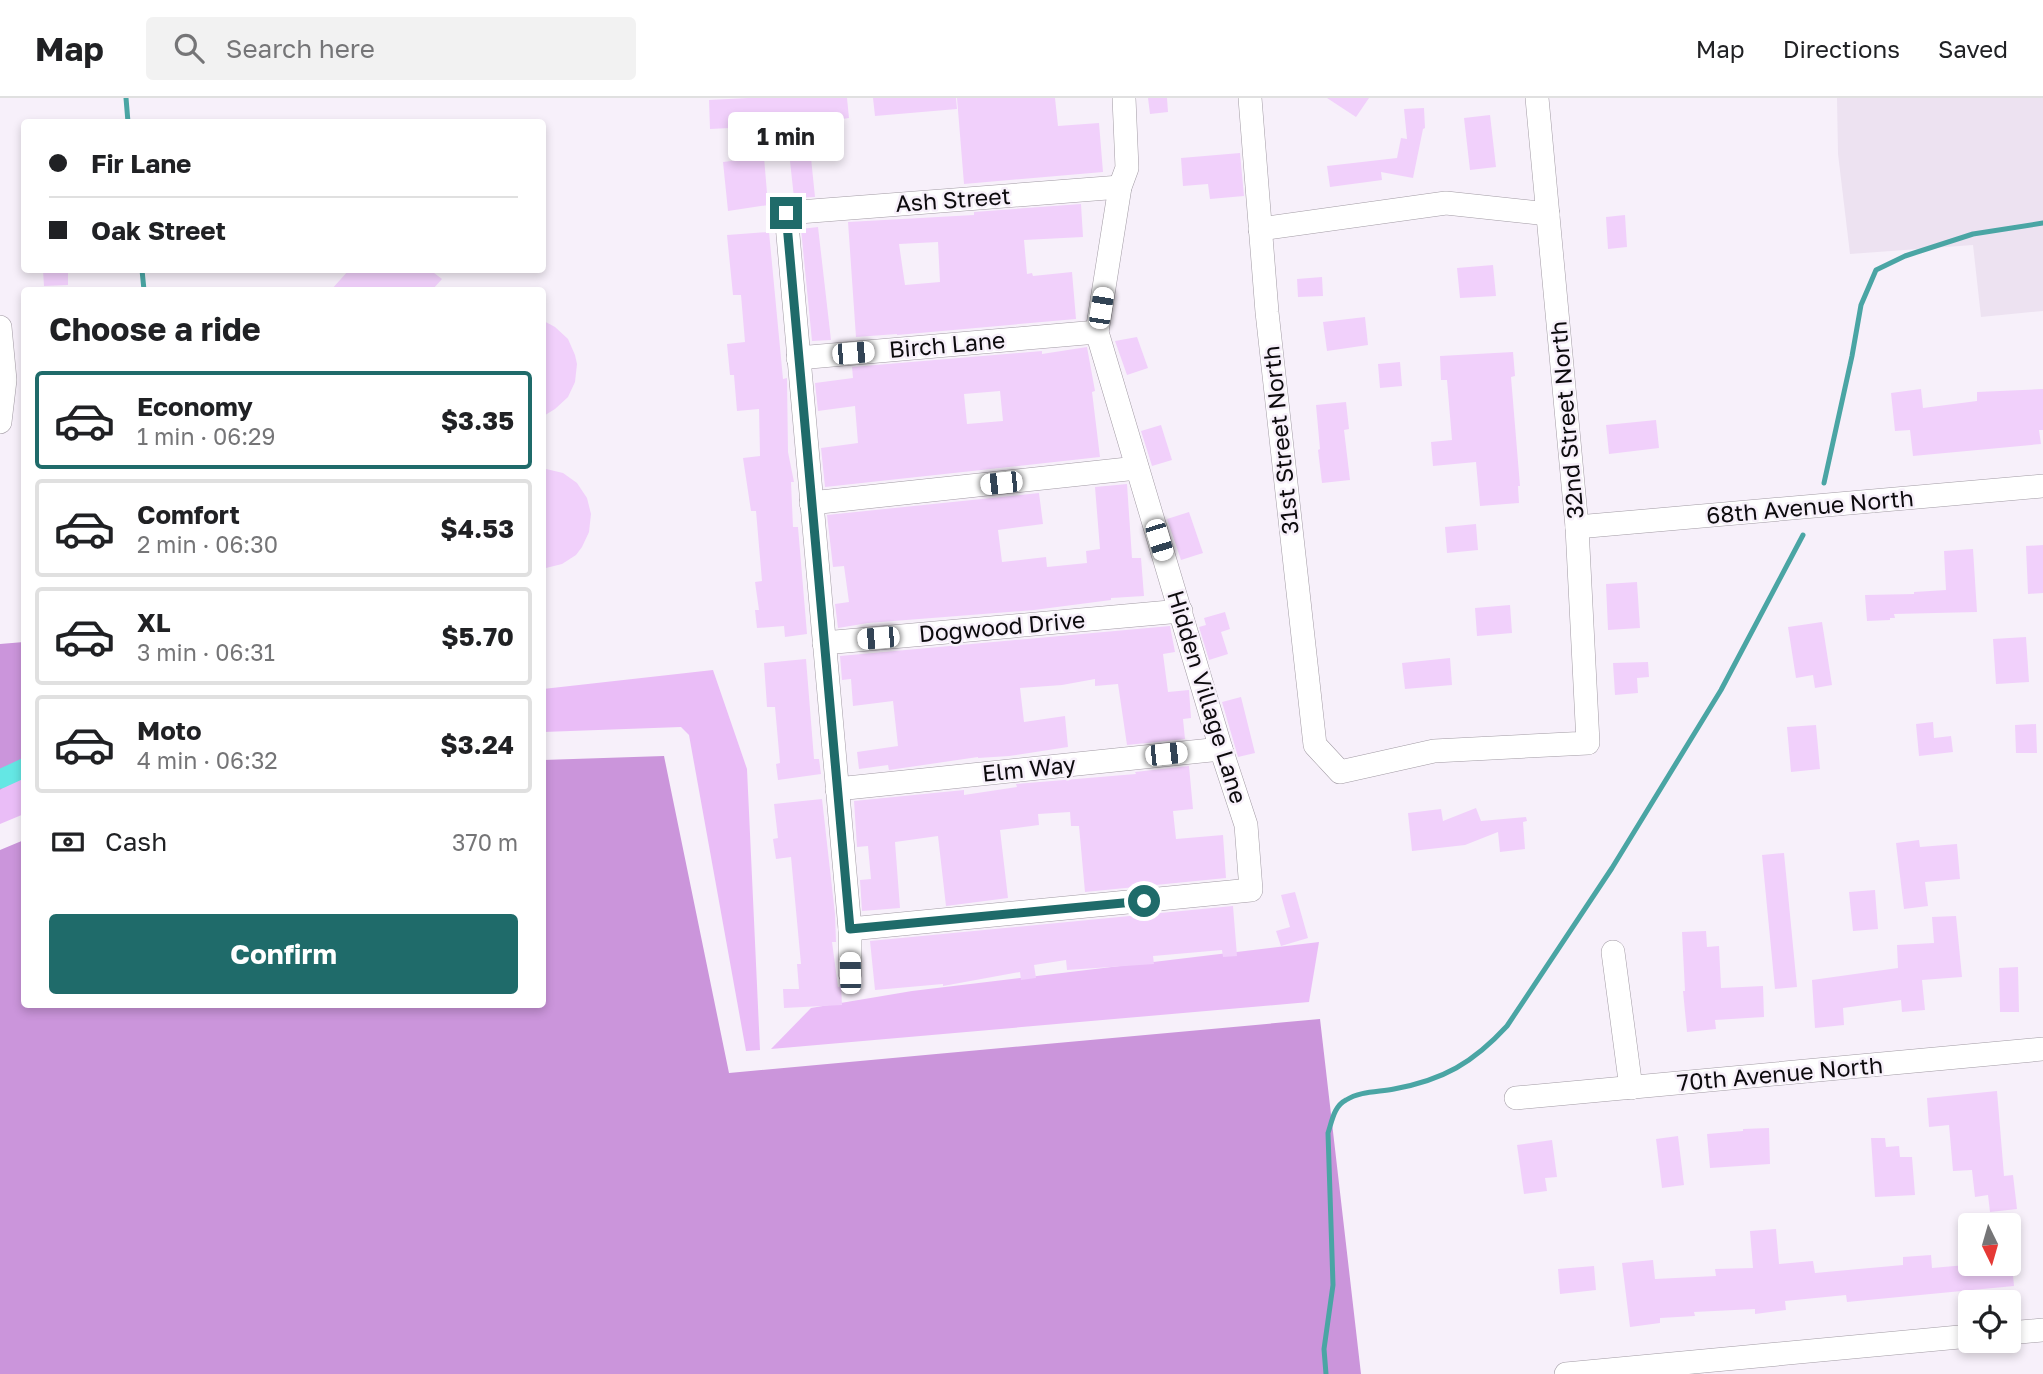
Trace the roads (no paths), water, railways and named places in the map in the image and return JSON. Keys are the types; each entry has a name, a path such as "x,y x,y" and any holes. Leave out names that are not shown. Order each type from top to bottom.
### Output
{"street":[{"name":"Hidden Village Lane","path":"850,929 1251,890 1246,825 1097,332 1120,187 1127,168 1124,98"},
{"name":"31st Street North","path":"1250,98 1266,312 1315,745 1340,772 1434,751 1588,744"},
{"name":"32nd Street North","path":"1537,98 1577,527 1588,744"},
{"name":"Ash Street","path":"798,358 786,213 1120,187"},
{"path":"1260,229 1446,203 1548,214"},
{"path":"0,327 5,380 0,422"},
{"name":"Birch Lane","path":"798,358 1097,332"},
{"path":"798,358 850,929 850,973"},
{"path":"811,503 1137,468"},
{"name":"68th Avenue North","path":"1577,527 2043,486"},
{"name":"Dogwood Drive","path":"824,643 1181,611"},
{"name":"Elm Way","path":"837,789 1221,749"},
{"path":"1613,953 1630,1088"},
{"name":"70th Avenue North","path":"1516,1098 2043,1049"},
{"path":"2021,1332 2043,1330"},
{"path":"1566,1374 1958,1337"}],"waterway":[{"path":"126,98 128,119"},
{"path":"1824,483 1861,305 1876,270 1905,256 1973,234 2043,223"},
{"path":"142,273 144,287"},
{"path":"1326,1374 1324,1349 1333,1285 1328,1133 1336,1110 1342,1103 1357,1095 1412,1085 1442,1075 1469,1060 1507,1026 1612,868 1721,690 1803,535"},
{"path":"0,779 21,769"}]}
